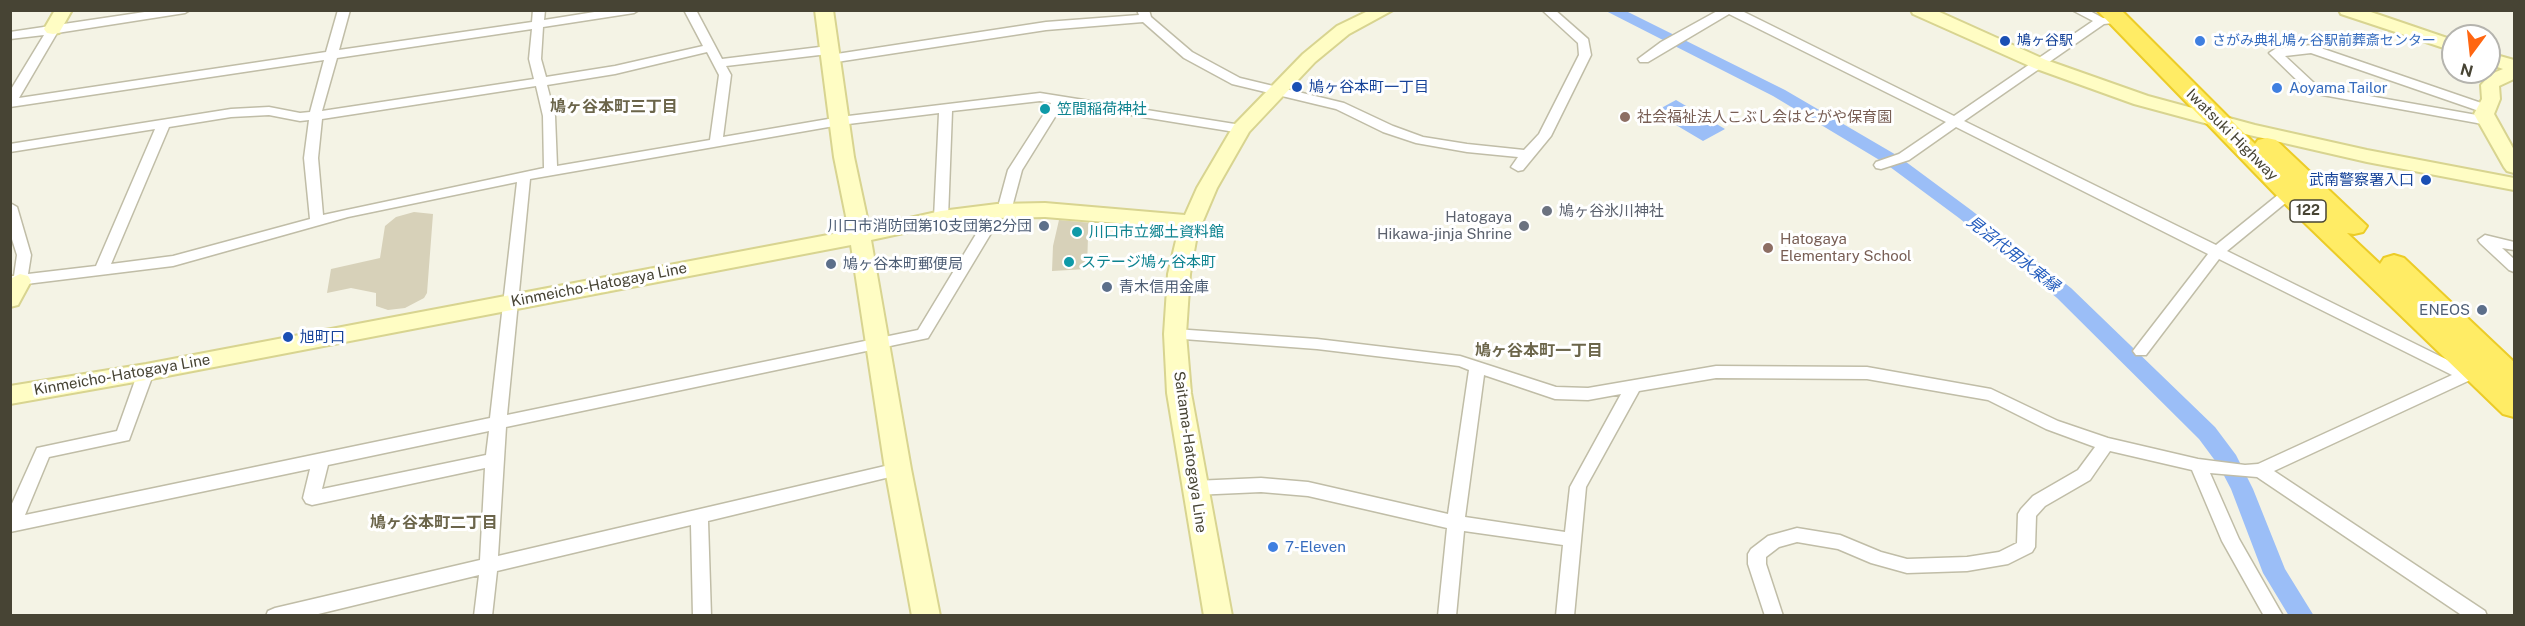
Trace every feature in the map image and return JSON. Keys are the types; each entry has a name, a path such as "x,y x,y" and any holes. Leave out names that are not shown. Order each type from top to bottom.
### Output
{"highway":[{"name":"Iwatsuki Highway","path":"2113,16 2470,373 2514,406"},
{"name":"Iwatsuki Highway","path":"2113,16 2252,130 2514,379"}],"main road":[{"path":"53,29 64,10"},
{"path":"824,10 844,157 860,236 898,469 926,615"},
{"name":"Saitama-Hatogaya Line","path":"1218,615 1179,393 1175,334 1179,274 1191,222 1207,188 1241,129 1274,92 1309,58 1343,30 1384,10"},
{"path":"1918,10 2040,64 2141,100 2252,130 2398,163 2514,184"},
{"path":"2348,10 2441,42"},
{"path":"2514,66 2511,74 2498,78 2490,85 2491,99 2487,115 2514,167"},
{"name":"Kinmeicho-Hatogaya Line","path":"10,395 146,372 860,236 941,218 1001,211 1056,210 1191,222"}],"street":[{"path":"10,36 185,10"},
{"path":"317,221 311,158 315,116 344,10"},
{"path":"539,10 535,59 549,116 551,172"},
{"path":"10,102 634,10"},
{"path":"690,10 725,75 716,143"},
{"path":"1518,168 1527,154 1545,136 1585,55 1584,42 1547,10"},
{"path":"1644,59 1729,10 2470,373"},
{"path":"2077,10 2113,16"},
{"path":"718,63 829,55 1145,14 1188,56 1236,81 1274,92 1340,106 1388,129 1421,140 1467,148 1527,154"},
{"path":"1881,165 1904,157 2113,16"},
{"path":"10,102 53,29"},
{"path":"10,148 254,111 269,111 300,117 347,113 615,70 710,48"},
{"path":"2312,49 2487,115 2321,91 2310,86 2275,52 2312,49"},
{"path":"10,207 24,255 14,287 173,261 317,221 524,176 840,121 1040,97 1241,129"},
{"path":"11,525 923,334 1001,211 1015,170 1059,100"},
{"path":"941,218 946,108"},
{"path":"101,272 164,124"},
{"path":"483,615 489,566 494,460 524,176"},
{"path":"2141,351 2218,251 2289,193"},
{"path":"2514,246 2485,240 2514,267"},
{"path":"1175,334 1317,344 1460,361 1555,393 1588,393 1716,372 1866,373 1991,395 2052,425 2106,444 2198,465 2221,469 2253,470 2470,373"},
{"path":"1447,615 1456,523 1477,366"},
{"path":"11,525 43,452 123,436 146,372"},
{"path":"1565,615 1578,487 1633,387"},
{"path":"1774,615 1757,564 1757,554 1774,541 1797,535 1840,542 1877,558 1907,566 1967,564 2002,559 2026,547 2027,514 2039,501 2084,475 2106,444"},
{"path":"320,461 312,498 494,460"},
{"path":"2198,465 2231,541 2274,615"},
{"path":"275,615 898,469"},
{"path":"2253,470 2478,615"},
{"path":"1194,488 1261,485 1308,489 1456,523 1574,540"},
{"path":"699,514 702,615"}],"water":[{"path":"1676,100 1725,129 1703,141 1654,112"}],"building":[{"path":"414,212 433,214 427,293 424,298 405,308 388,310 376,306 376,293 351,288 327,293 331,269 380,258 385,226 396,217"},
{"path":"1059,220 1102,224 1100,237 1088,236 1087,269 1052,271 1053,246"}],"waterway":[{"name":"見沼代用水東縁","path":"1611,10 1779,93 1892,160 1965,214 2064,293 2207,433 2228,461 2242,489 2275,573 2302,616"}],"place":[{"name":"鳩ヶ谷駅","path":"2005,41"},
{"name":"さがみ典礼鳩ヶ谷駅前葬斎センター","path":"2200,41"},
{"name":"鳩ヶ谷本町一丁目","path":"1297,87"},
{"name":"Aoyama Tailor","path":"2277,88"},
{"name":"笠間稲荷神社","path":"1045,109"},
{"name":"社会福祉法人こぶし会はとがや保育園","path":"1625,117"},
{"name":"武南警察署入口","path":"2426,180"},
{"name":"鳩ヶ谷氷川神社","path":"1547,211"},
{"name":"川口市消防団第10支団第2分団","path":"1044,226"},
{"name":"Hatogaya Hikawa-jinja Shrine","path":"1524,226"},
{"name":"川口市立郷土資料館","path":"1077,232"},
{"name":"Hatogaya Elementary School","path":"1768,248"},
{"name":"ステージ鳩ヶ谷本町","path":"1069,262"},
{"name":"鳩ヶ谷本町郵便局","path":"831,264"},
{"name":"青木信用金庫","path":"1107,287"},
{"name":"ENEOS","path":"2482,310"},
{"name":"旭町口","path":"288,337"},
{"name":"7-Eleven","path":"1273,547"}],"district":[{"name":"鳩ヶ谷本町三丁目","path":"614,107"},
{"name":"鳩ヶ谷本町一丁目","path":"1539,351"},
{"name":"鳩ヶ谷本町二丁目","path":"434,523"}]}
